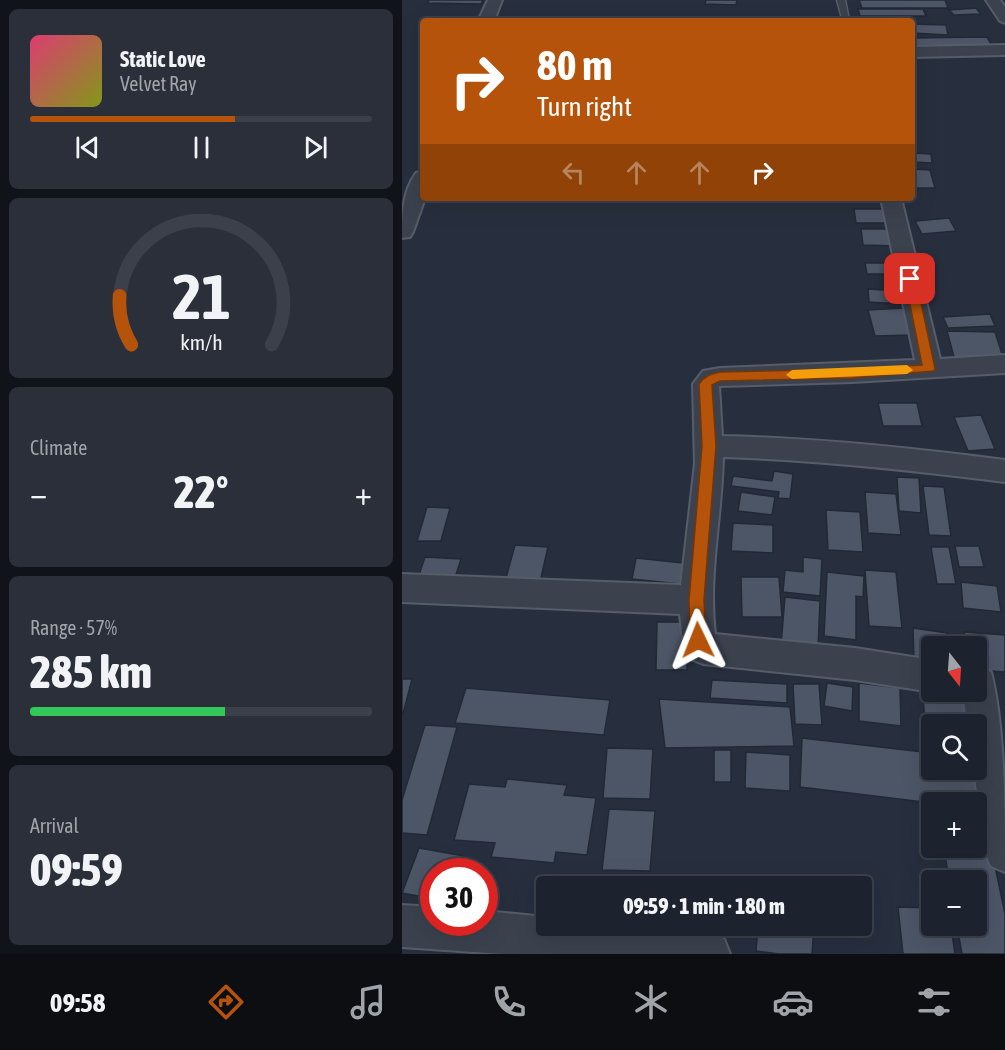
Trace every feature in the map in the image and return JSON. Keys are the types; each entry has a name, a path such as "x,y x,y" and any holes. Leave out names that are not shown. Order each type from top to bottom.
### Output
{"street":[{"path":"487,18 495,0"},
{"path":"993,0 1005,18"},
{"path":"915,52 1005,50"},
{"path":"402,232 420,185"},
{"path":"892,201 929,368"},
{"path":"921,674 855,664 703,648 698,640 697,600 709,446 706,384 712,378 1005,364"},
{"path":"709,446 777,448 916,460 1005,471"},
{"path":"402,588 697,600"},
{"path":"987,685 994,795 1005,852"},
{"path":"402,926 480,931 709,954"}],"lane":[{"path":"841,0 846,18"}],"building":[{"path":"429,0 483,0 481,4 428,3"},
{"path":"706,0 737,0 736,5 705,4"},
{"path":"859,0 945,0 948,8 862,8"},
{"path":"976,8 981,14 954,15 949,10"},
{"path":"858,9 923,9 926,16 860,16"},
{"path":"915,24 946,25 948,35 915,33"},
{"path":"987,37 994,49 915,51 915,38"},
{"path":"915,153 931,154 932,163 915,162"},
{"path":"915,169 930,170 935,188 915,188"},
{"path":"854,209 888,209 891,223 856,223"},
{"path":"949,218 956,231 922,234 915,221"},
{"path":"861,229 896,229 899,246 863,245"},
{"path":"865,263 885,263 887,274 867,274"},
{"path":"868,289 900,291 902,304 869,302"},
{"path":"904,308 912,335 875,336 868,310"},
{"path":"990,314 995,326 948,328 943,317"},
{"path":"947,331 995,332 1003,357 954,357"},
{"path":"878,403 917,403 922,426 883,426"},
{"path":"981,415 995,449 968,451 954,417"},
{"path":"774,471 793,474 790,499 778,498 779,492 731,486 733,476 772,481"},
{"path":"897,477 919,478 921,513 899,511"},
{"path":"923,486 944,487 951,536 929,535"},
{"path":"741,492 775,497 772,515 738,511"},
{"path":"865,492 896,494 901,535 868,533"},
{"path":"427,507 450,508 441,541 417,541"},
{"path":"826,510 860,512 863,552 828,550"},
{"path":"733,523 773,525 773,553 731,551"},
{"path":"515,545 548,547 538,591 503,589"},
{"path":"955,546 979,546 984,567 959,567"},
{"path":"931,547 949,547 956,584 937,584"},
{"path":"425,557 461,559 454,581 418,578"},
{"path":"803,557 822,559 820,596 783,592 785,570 803,572"},
{"path":"636,558 683,563 680,584 632,579"},
{"path":"865,570 896,572 902,628 869,626"},
{"path":"827,572 864,576 863,597 856,596 856,640 824,636"},
{"path":"741,577 779,577 782,617 742,617"},
{"path":"961,582 997,586 1001,612 963,608"},
{"path":"785,597 820,601 818,649 781,645"},
{"path":"657,622 688,622 687,670 656,670"},
{"path":"913,628 947,633 947,636 921,636 921,663 914,662"},
{"path":"964,632 1005,635 1005,672 987,671 987,636 965,636"},
{"path":"402,679 412,679 403,714 402,714"},
{"path":"712,680 787,684 787,703 710,698"},
{"path":"827,683 853,687 852,711 824,706"},
{"path":"859,683 900,688 901,726 859,721"},
{"path":"793,684 819,684 822,725 795,724"},
{"path":"466,688 610,700 604,735 455,723"},
{"path":"659,699 790,707 794,746 665,748"},
{"path":"924,702 971,702 972,714 924,714"},
{"path":"425,725 457,727 427,835 402,833 402,800"},
{"path":"802,738 921,752 921,780 977,780 979,792 921,792 921,802 800,787"},
{"path":"607,748 653,749 650,799 603,798"},
{"path":"714,750 731,750 731,782 714,782"},
{"path":"746,752 790,755 790,791 745,788"},
{"path":"507,779 567,785 564,795 596,798 587,855 556,852 554,863 491,857 495,843 454,840 469,784 505,787"},
{"path":"609,809 655,811 650,871 602,870"},
{"path":"987,827 1005,914 1005,954 962,954 959,936 987,936 987,870 947,870 946,858 987,858"},
{"path":"419,848 464,856 463,858 420,858 420,896 402,893"},
{"path":"898,907 921,908 921,936 952,936 955,954 903,954"},
{"path":"757,936 813,936 812,954 756,951"}],"slow traffic":[{"path":"792,375 907,370"}],"route":[{"path":"698,640 697,600 709,446 706,384 712,378 720,376 852,373 929,368 910,279"}]}
